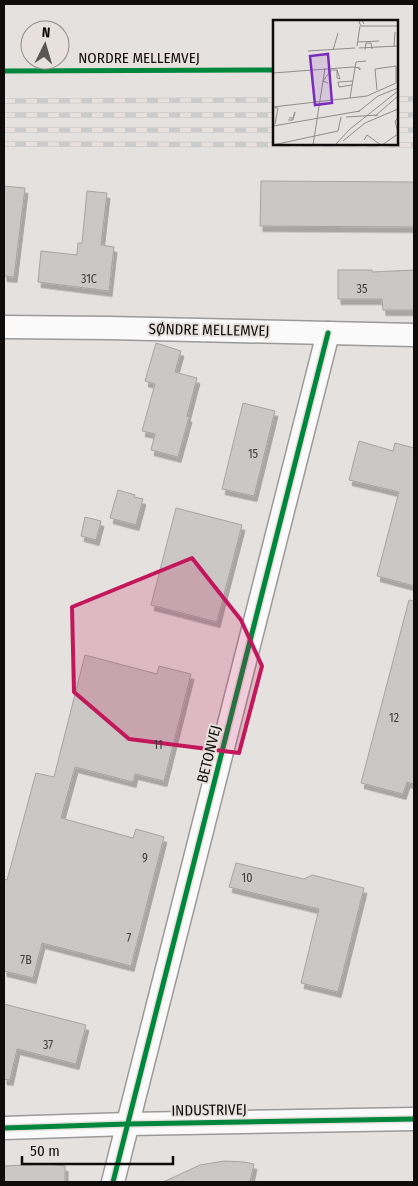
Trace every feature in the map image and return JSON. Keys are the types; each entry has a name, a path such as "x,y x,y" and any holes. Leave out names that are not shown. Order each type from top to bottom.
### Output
{"street":[{"name":"SØNDRE MELLEMVEJ","path":"4,327 414,335"},
{"name":"BETONVEJ","path":"113,1182 328,333"},
{"name":"INDUSTRIVEJ","path":"4,1128 414,1119"}],"highlighted area":[{"path":"192,558 241,620 262,666 239,753 129,739 74,692 72,607"}],"building":[{"path":"261,181 414,182 414,227 260,226"},
{"path":"4,186 25,188 14,277 4,276"},
{"path":"87,191 107,193 101,245 114,247 109,291 38,282 41,251 77,255 78,243 82,243"},
{"path":"338,270 372,270 372,272 414,270 414,310 383,310 382,299 338,299"},
{"path":"156,343 181,351 175,372 197,378 178,457 151,450 155,434 142,431 155,384 145,381"},
{"path":"243,403 275,411 254,496 222,489"},
{"path":"359,441 393,451 395,443 414,448 414,586 377,576 399,492 349,480"},
{"path":"118,490 143,499 136,525 110,518"},
{"path":"176,508 242,525 217,622 151,605"},
{"path":"85,517 101,521 96,540 81,536"},
{"path":"409,600 414,601 414,784 407,782 403,794 361,783"},
{"path":"85,655 157,674 159,666 191,674 164,781 135,774 133,782 75,767 61,818 133,838 136,829 164,837 131,966 42,943 33,978 4,971 4,879 7,880 36,773 54,777"},
{"path":"236,863 304,879 312,875 364,888 338,992 301,983 319,909 229,887"},
{"path":"4,1004 86,1025 76,1064 17,1049 10,1080 4,1079"},
{"path":"224,1161 254,1164 250,1182 163,1182 200,1165"},
{"path":"46,1164 65,1166 65,1182 4,1182 4,1166"}],"railway":[{"path":"398,99 414,99"},
{"path":"4,101 273,100"},
{"path":"4,115 273,115"},
{"path":"398,115 414,115"},
{"path":"4,130 273,130"},
{"path":"398,130 414,130"},
{"path":"4,144 273,145"},
{"path":"398,145 414,145"}],"cycle path":[{"name":"NORDRE MELLEMVEJ","path":"4,71 273,70"},
{"path":"113,1182 328,333"},
{"path":"4,1128 414,1119"}]}
